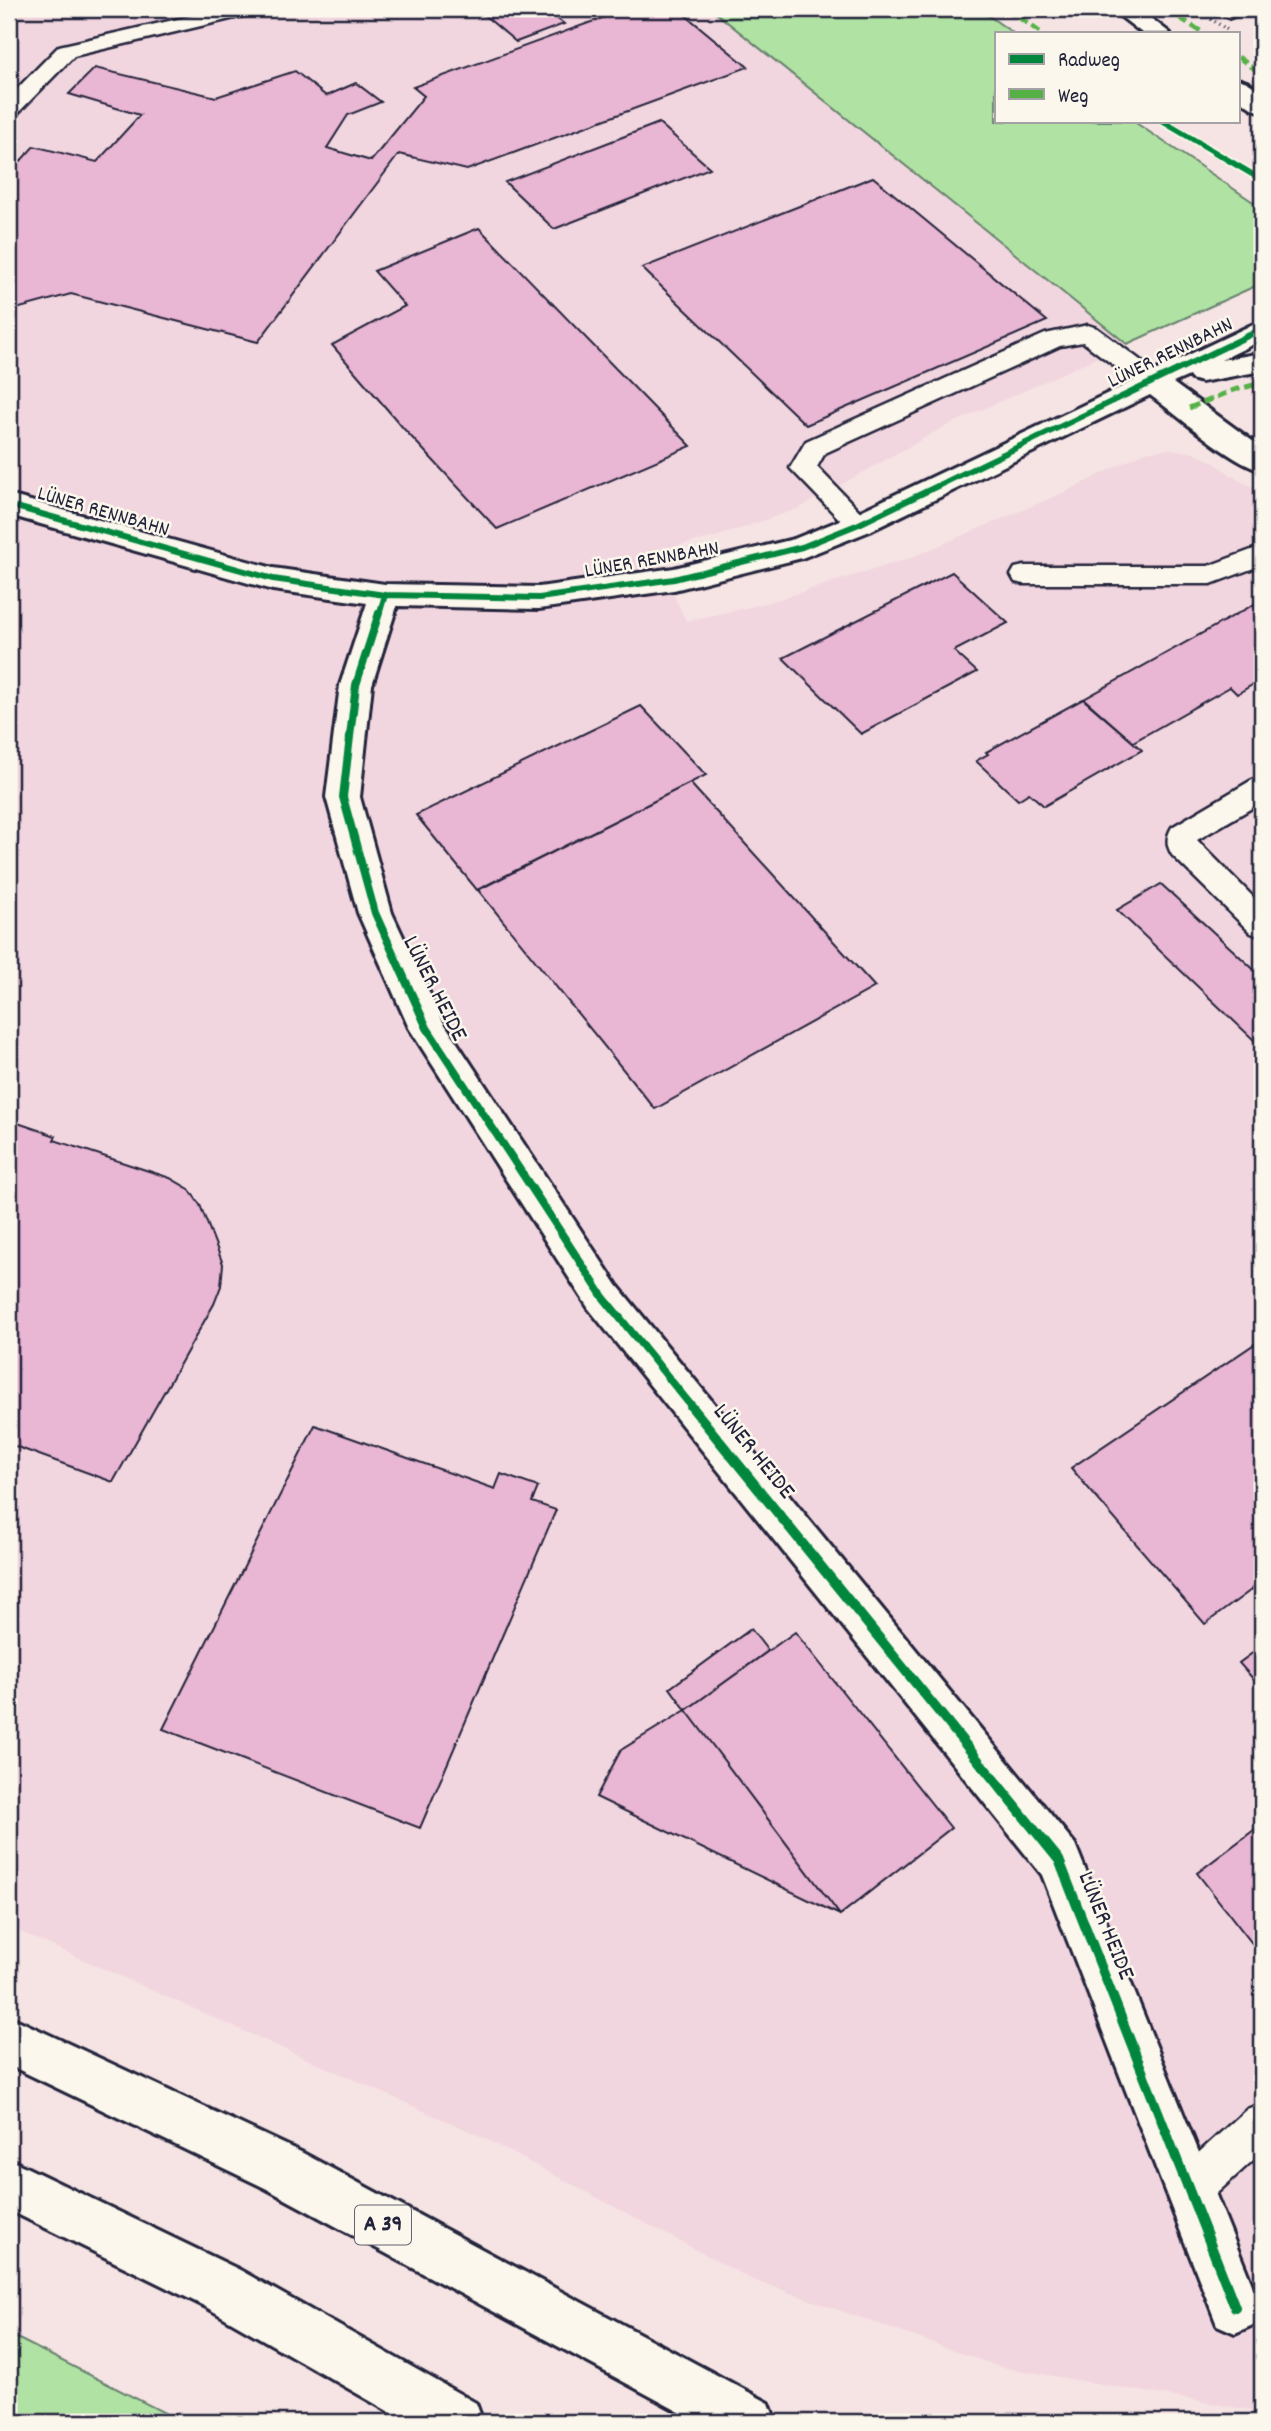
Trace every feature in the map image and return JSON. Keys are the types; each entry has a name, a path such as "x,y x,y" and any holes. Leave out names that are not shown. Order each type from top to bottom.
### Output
{"main road":[{"path":"1123,9 1157,32"},
{"path":"1240,88 1262,104"},
{"name":"LÜNER RENNBAHN","path":"9,505 273,579 385,595 539,598 674,579 802,547 859,524 1262,329"},
{"path":"1154,383 1262,362"},
{"path":"1154,383 1262,461"},
{"name":"LÜNER HEIDE","path":"385,595 356,685 343,797 375,913 427,1028 603,1297 1059,1860 1235,2307"},
{"name":"A 39","path":"9,2040 283,2170 750,2422"},
{"path":"9,2184 222,2288 457,2422"}],"lane":[{"path":"9,109 67,51 249,9"},
{"path":"859,524 803,468 815,447 1054,339 1088,333 1154,383"},
{"path":"1024,575 1211,575 1262,555"},
{"path":"1262,788 1182,835 1182,847 1262,925"},
{"path":"1189,2190 1262,2124"}],"path":[{"path":"1196,9 1229,31"}],"shaded area":[{"path":"9,9 711,9 1127,344 942,428 800,508 716,537 653,551 686,621 763,604 910,558 1065,492 1145,452 1169,449 1191,452 1212,461 1238,480 1262,491 1262,2412 1000,2367 753,2280 478,2135 9,1927"}],"green space":[{"path":"711,9 979,9 1012,32 995,32 995,122 1134,122 1262,208 1262,283 1127,344"},
{"path":"9,2334 165,2413 178,2422 9,2422"}],"building":[{"path":"477,9 545,9 564,24 516,42"},
{"path":"627,9 678,9 748,67 467,170 399,154 258,342 71,294 9,311 9,174 34,146 97,162 140,115 69,94 95,68 216,97 295,71 326,96 356,83 381,102 348,115 327,148 371,161 424,96 413,87"},
{"path":"1213,9 1256,9 1229,20"},
{"path":"659,123 710,168 554,229 505,182"},
{"path":"873,177 1047,321 806,425 642,268"},
{"path":"479,228 691,446 497,529 404,429 332,345 405,306 374,271"},
{"path":"952,572 1008,623 954,651 977,672 861,734 783,658"},
{"path":"1262,600 1262,679 1237,694 1230,687 1133,742 1084,699"},
{"path":"1083,699 1142,750 1044,806 1029,793 1018,800 976,761 988,754 986,752"},
{"path":"641,706 706,775 477,890 416,815"},
{"path":"690,783 875,987 655,1109 478,890"},
{"path":"1161,884 1262,977 1262,1039 1257,1043 1117,910"},
{"path":"9,1120 56,1136 54,1140 170,1178 189,1189 200,1205 223,1264 221,1286 214,1304 113,1482 9,1444"},
{"path":"1262,1339 1262,1582 1205,1624 1071,1468"},
{"path":"315,1425 495,1489 501,1474 538,1487 532,1502 556,1510 420,1828 163,1729"},
{"path":"751,1629 768,1651 686,1710 670,1688"},
{"path":"795,1632 951,1828 840,1915 686,1710"},
{"path":"1262,1646 1262,1689 1239,1663"},
{"path":"686,1710 840,1915 596,1797 621,1750"},
{"path":"1262,1824 1262,1956 1197,1873"}],"marked path":[{"path":"1007,9 1040,32"},
{"path":"1167,9 1202,32"},
{"path":"1240,58 1262,74"},
{"path":"1189,408 1234,390 1262,383"}],"cycle path":[{"path":"1164,122 1262,180"},
{"path":"9,505 273,579 385,595 539,598 674,579 802,547 859,524 1262,329"},
{"path":"385,595 356,685 343,797 375,913 427,1028 603,1297 1059,1860 1235,2307"}]}
